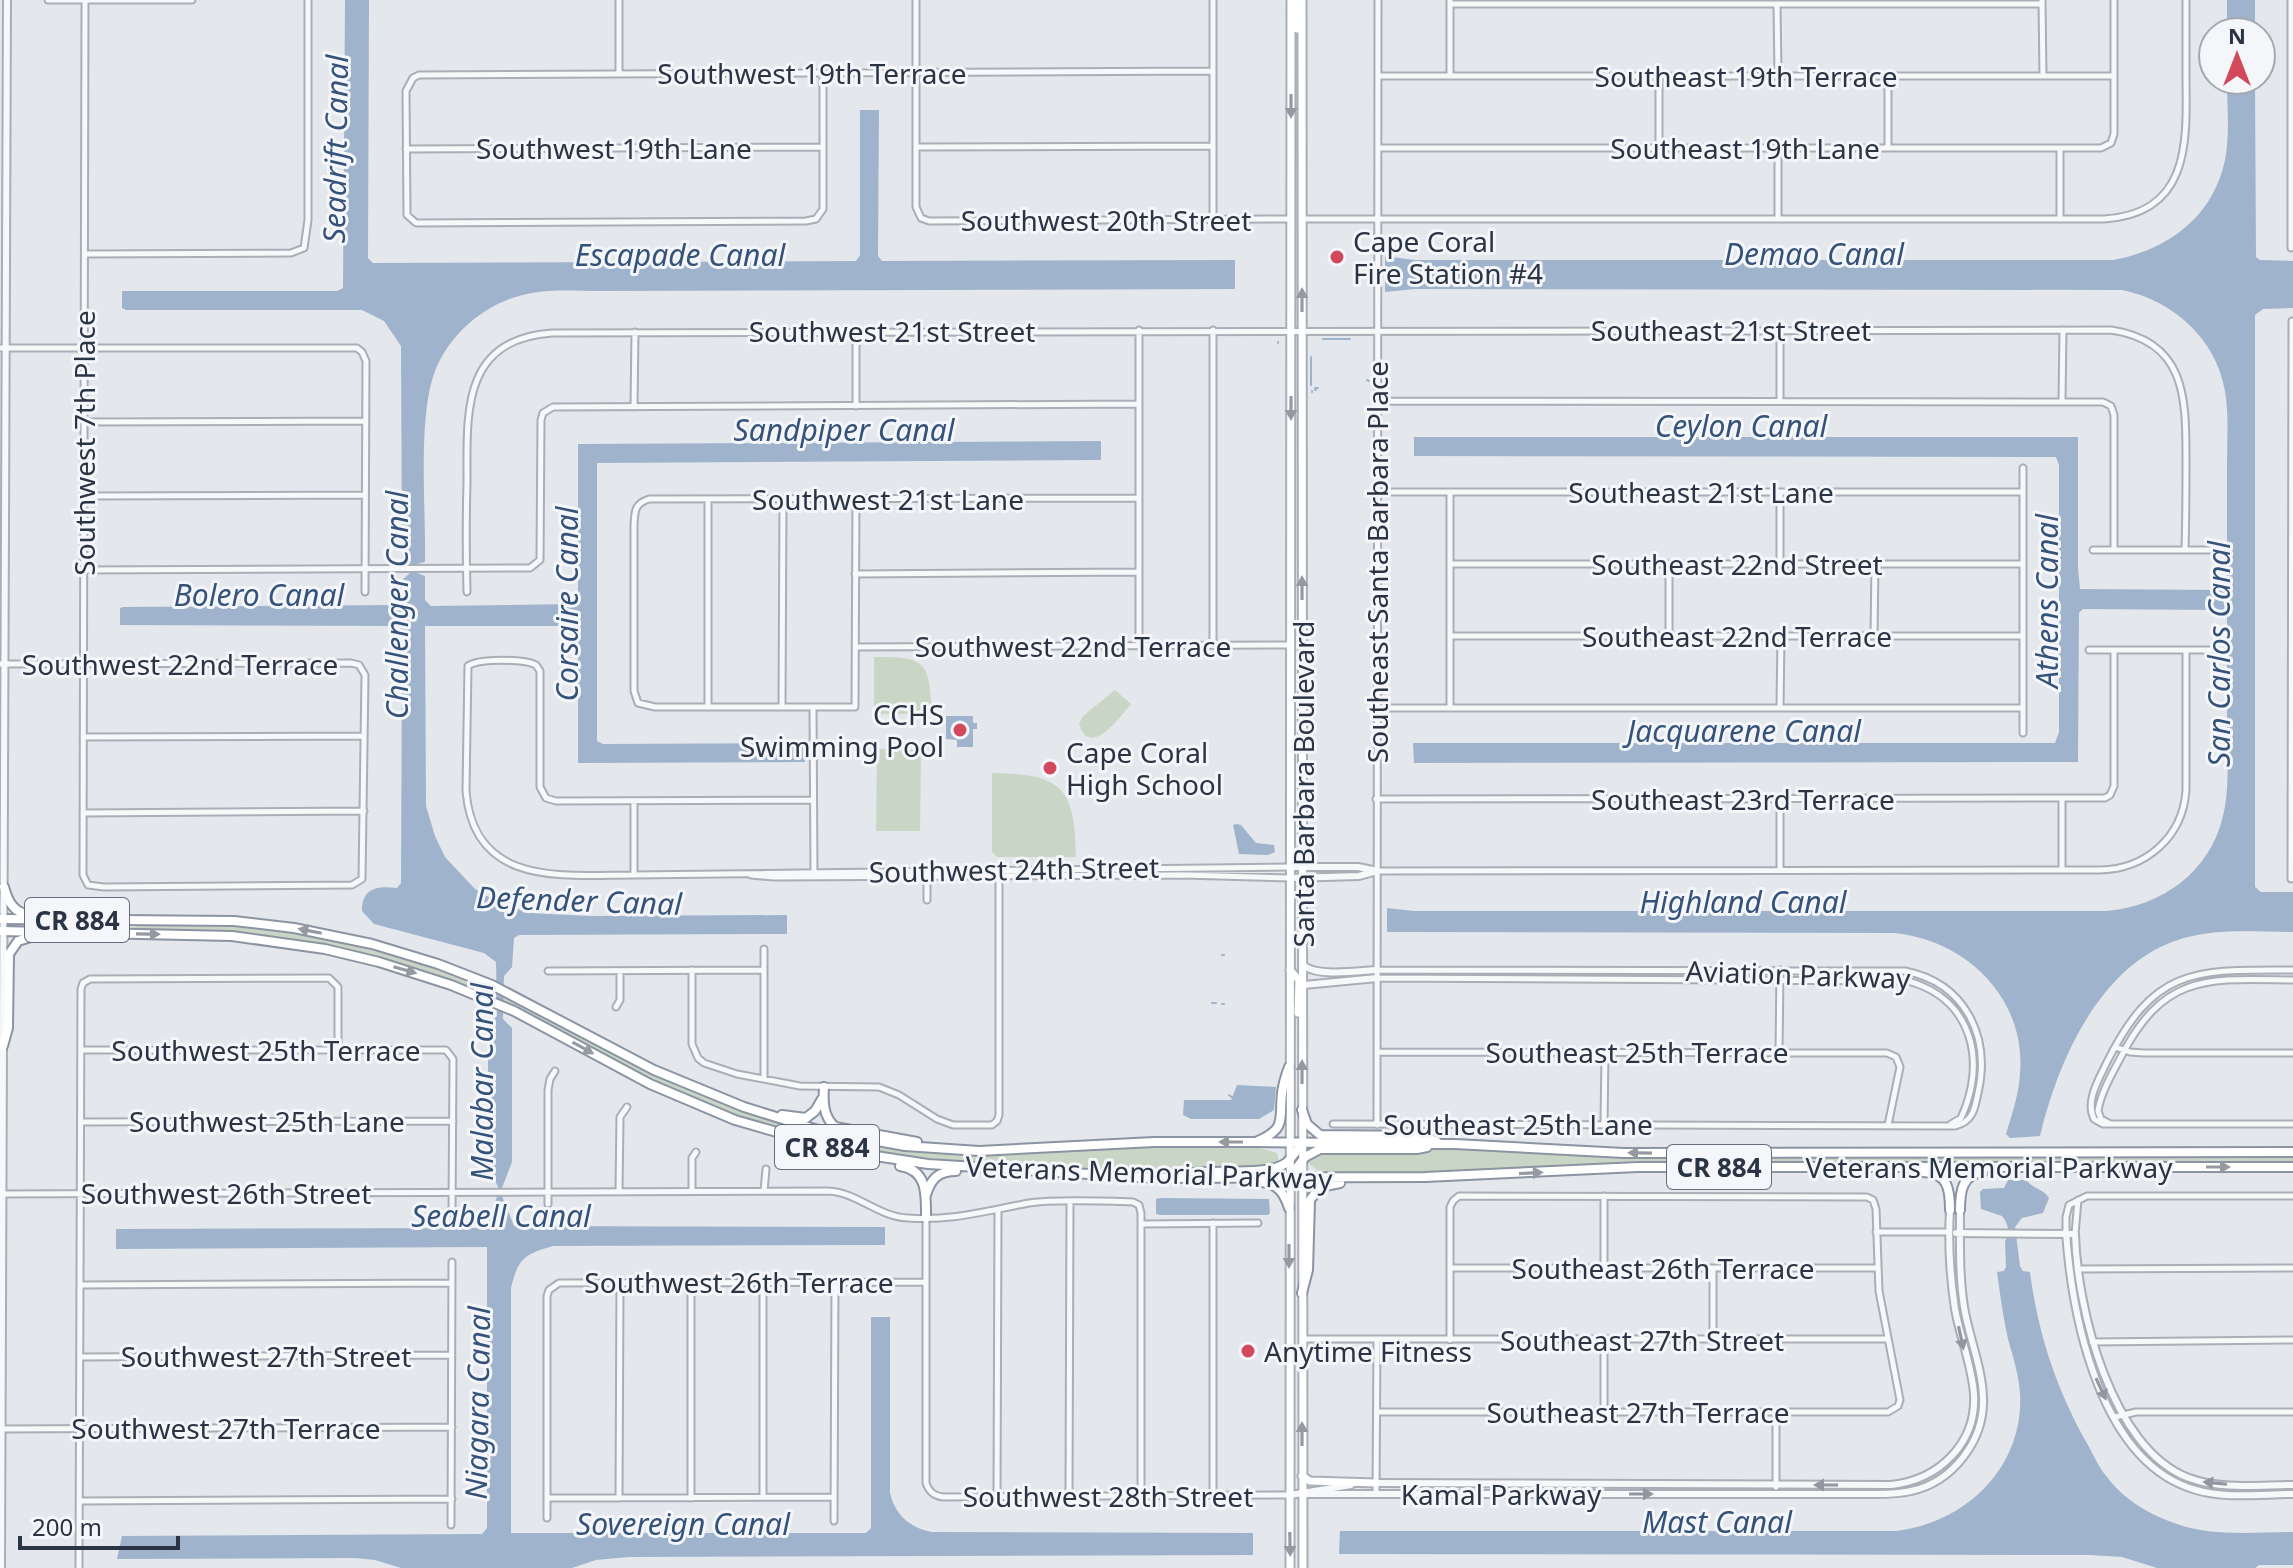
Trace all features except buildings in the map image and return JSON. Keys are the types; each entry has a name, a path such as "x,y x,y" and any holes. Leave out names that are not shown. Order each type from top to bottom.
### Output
{"highway":[{"path":"4,887 10,904 18,912 26,914 151,919"},
{"name":"Veterans Memorial Parkway","path":"2,919 234,921 322,933 403,953 519,997 654,1070 744,1107 818,1130 892,1144 979,1151 1123,1143 1256,1142 1442,1143 1638,1153 2293,1152"},
{"name":"Veterans Memorial Parkway","path":"2,931 232,936 325,949 422,975 514,1011 630,1074 735,1120 808,1143 884,1159 928,1164 1154,1178 1453,1176 1638,1167 2293,1167"},
{"path":"3,1046 8,1028 10,951 17,942 28,936 70,932"},
{"path":"1256,1142 1273,1134 1280,1124 1282,1092 1289,1067"},
{"path":"654,1070 800,1119 815,1111 824,1091"},
{"path":"824,1091 826,1116 841,1130 979,1151"},
{"path":"1302,1110 1307,1124 1320,1135 1423,1136 1442,1143"},
{"path":"808,1143 824,1152 910,1167 920,1175 926,1195 926,1218"},
{"path":"1168,1178 1194,1170 1270,1170 1289,1160 1302,1143"},
{"path":"1289,1178 1302,1160 1320,1149 1417,1149 1442,1143"},
{"path":"1823,1167 1841,1172 1939,1175 1948,1185 1955,1210"},
{"path":"1955,1210 1963,1184 1975,1173 2098,1172 2152,1167"},
{"path":"926,1195 934,1178 952,1170 1109,1181 1126,1177"},
{"path":"1302,1293 1308,1271 1310,1202 1320,1187 1332,1183 1409,1182 1453,1176"},
{"path":"1154,1178 1169,1183 1267,1183 1281,1191 1289,1208"}],"main road":[{"path":"1293,0 1297,10 1298,71 1302,83"},
{"name":"Santa Barbara Boulevard","path":"1290,1568 1287,970 1290,878 1293,0"},
{"name":"Santa Barbara Boulevard","path":"1302,0 1303,1568"},
{"path":"1287,970 1299,980 1298,1032 1302,1047"},
{"path":"1302,1476 1312,1481 1376,1483"}],"street":[{"path":"1,1568 3,174 7,0"},
{"path":"48,0 192,0"},
{"name":"Southwest 7th Place","path":"85,0 83,875 88,885 352,885 358,883 364,873 364,811"},
{"path":"85,254 300,252 307,243 308,220 308,0"},
{"path":"619,0 619,74"},
{"path":"916,0 916,147 1213,146"},
{"path":"1213,0 1213,220"},
{"name":"Southeast Santa Barbara Place","path":"1377,1125 1378,0"},
{"path":"2114,0 2114,76"},
{"path":"1302,219 2104,219 2125,216 2146,207 2169,187 2181,164 2186,144 2186,0"},
{"path":"1450,76 1450,2 2042,2 2043,76"},
{"path":"2291,248 2292,3"},
{"path":"1777,4 1778,75"},
{"name":"Southwest 19th Terrace","path":"406,149 406,91 413,78 425,75 1213,71"},
{"path":"406,149 406,209 416,223 806,221 816,219 823,209 823,73"},
{"name":"Southeast 19th Terrace","path":"1379,76 2114,76"},
{"path":"1659,76 1659,148"},
{"path":"1888,76 1888,148"},
{"name":"Southeast 19th Lane","path":"1378,148 2100,148 2111,143 2114,134 2114,76"},
{"name":"Southwest 19th Lane","path":"406,149 822,147"},
{"name":"Southwest 20th Street","path":"916,147 916,207 921,218 929,221 1291,219"},
{"path":"1778,148 1778,219"},
{"path":"2060,148 2060,219"},
{"path":"2291,879 2292,321"},
{"path":"1139,330 1139,646"},
{"path":"1213,330 1213,645"},
{"name":"Southeast 21st Street","path":"1291,330 2120,331 2145,341 2164,356 2180,380 2186,403 2185,549"},
{"name":"Southwest 21st Street","path":"466,569 467,412 477,379 498,354 519,340 544,333 1291,330"},
{"path":"1780,330 1780,401"},
{"path":"2062,401 2063,330"},
{"path":"856,331 856,406"},
{"path":"634,407 635,332"},
{"path":"3,348 352,347 362,352 366,361 365,592"},
{"path":"1378,401 2099,401 2111,406 2114,415 2114,550"},
{"path":"84,570 523,569 540,560 543,413 553,407 1139,404"},
{"path":"84,422 366,421"},
{"path":"2023,468 2023,733"},
{"name":"Southeast 21st Lane","path":"1378,492 2023,492"},
{"path":"1450,492 1450,708"},
{"path":"1780,492 1780,564"},
{"path":"84,496 365,495"},
{"name":"Southwest 21st Lane","path":"708,707 643,707 638,703 634,691 634,525 635,508 639,503 649,499 1139,498"},
{"path":"708,499 708,707 855,707 856,499"},
{"path":"782,707 783,499"},
{"path":"2093,550 2211,550"},
{"name":"Southeast 22nd Street","path":"1450,564 2023,564"},
{"path":"1669,564 1669,636"},
{"path":"1874,636 1875,564"},
{"path":"466,569 467,592"},
{"path":"855,574 1139,572"},
{"name":"Southeast 22nd Terrace","path":"1450,636 2023,636"},
{"path":"1780,708 1781,636"},
{"name":"Southwest 22nd Terrace","path":"855,647 1291,645"},
{"path":"2089,650 2216,650"},
{"name":"Southeast 23rd Terrace","path":"1376,799 2099,799 2110,795 2114,786 2114,650"},
{"path":"1290,867 1358,867 1377,871 2107,870 2127,867 2152,854 2170,836 2181,815 2186,796 2186,650"},
{"name":"Southwest 24th Street","path":"634,801 556,801 546,798 540,787 541,677 536,665 480,661 468,666 466,797 475,826 493,850 510,863 539,874 738,873 774,877 1290,867"},
{"name":"Southwest 22nd Terrace","path":"2,664 359,665 365,675 364,736"},
{"path":"813,707 814,874"},
{"path":"1376,708 2023,708"},
{"path":"83,737 364,736 364,811 83,813"},
{"path":"1780,799 1780,870"},
{"path":"2062,799 2062,870"},
{"path":"634,875 634,801 813,800"},
{"path":"1218,877 1227,868 1256,867"},
{"path":"1290,878 1359,876 1377,871"},
{"path":"692,970 692,1044 698,1058 712,1066 824,1091 879,1087 947,1123 987,1125 996,1122 999,1115 999,873"},
{"name":"Southwest 24th Street","path":"999,873 1290,878"},
{"path":"927,874 927,900"},
{"path":"764,949 764,1079"},
{"name":"Aviation Parkway","path":"1304,966 1310,970 1377,974 1900,979 1922,986 1949,1005 1968,1031 1973,1047 1975,1066 1971,1090 1961,1118 1955,1123 1943,1125"},
{"path":"548,971 764,970"},
{"path":"1779,1053 1780,970"},
{"path":"2293,970 2219,970 2180,979 2145,1003 2131,1019 2089,1105 2094,1119 2103,1124 2293,1124"},
{"path":"616,1007 620,1000 620,971"},
{"name":"Aviation Parkway","path":"1304,985 1377,974 1905,971 1936,983 1953,996 1976,1029 1983,1065 1971,1117 1960,1125 1943,1125"},
{"path":"79,1568 79,1194 83,983 90,979 329,978 338,987 338,1049"},
{"path":"2111,1124 2099,1116 2098,1107 2124,1051 2150,1012 2162,1001 2187,987 2215,980 2293,980"},
{"path":"2115,1047 2124,1051 2293,1053"},
{"name":"Southwest 25th Terrace","path":"81,1050 442,1049 450,1052 453,1059 453,1121"},
{"name":"Southeast 25th Terrace","path":"1377,1052 1887,1053 1896,1057 1900,1067 1888,1125"},
{"path":"1604,1124 1605,1053"},
{"path":"548,1204 548,1090 555,1071"},
{"path":"619,1191 620,1117 627,1107"},
{"path":"452,1213 453,1121"},
{"name":"Southwest 25th Lane","path":"81,1122 453,1121"},
{"name":"Southeast 25th Lane","path":"1333,1124 1943,1125"},
{"path":"692,1191 692,1158 696,1152"},
{"path":"764,1191 766,1169"},
{"name":"Southwest 26th Street","path":"1,1194 841,1192 893,1216 926,1218"},
{"path":"1450,1340 1450,1207 1455,1198 1463,1196 1861,1196 1873,1200 1876,1209 1877,1268 1887,1339"},
{"path":"1604,1196 1604,1268"},
{"path":"2293,1196 2087,1196 2069,1205 2066,1217 2068,1267 2084,1345 2115,1417 2134,1448 2148,1464 2184,1486 2217,1494 2293,1494"},
{"path":"2079,1199 2075,1234 2083,1305 2105,1376 2135,1434 2149,1451 2182,1475 2209,1483 2293,1485"},
{"path":"926,1282 926,1218 957,1218 1029,1203 1133,1202 1141,1208 1141,1496"},
{"path":"1069,1496 1070,1203"},
{"name":"Kamal Parkway","path":"1301,1494 1376,1483 1907,1483 1930,1474 1957,1451 1970,1426 1974,1392 1954,1305 1949,1232 1955,1210"},
{"name":"Kamal Parkway","path":"1290,1495 1910,1492 1939,1480 1965,1455 1980,1425 1983,1397 1964,1309 1960,1233 1955,1210"},
{"path":"997,1497 998,1211"},
{"path":"1213,1223 1213,1495"},
{"path":"1142,1224 1258,1223"},
{"path":"1876,1232 2075,1234"},
{"path":"451,1525 452,1262"},
{"path":"2068,1267 2293,1268"},
{"name":"Southeast 26th Terrace","path":"1450,1268 1877,1268"},
{"path":"1713,1268 1713,1340"},
{"path":"691,1282 691,1498"},
{"path":"763,1282 763,1498"},
{"path":"834,1521 835,1282"},
{"name":"Southwest 28th Street","path":"926,1282 926,1483 928,1490 936,1496 1290,1495"},
{"name":"Southwest 26th Terrace","path":"547,1498 547,1296 553,1285 926,1282"},
{"path":"80,1285 452,1283"},
{"path":"619,1498 620,1283"},
{"name":"Southeast 27th Street","path":"1302,1339 1887,1339"},
{"name":"Southeast 27th Terrace","path":"1377,1412 1888,1412 1898,1406 1900,1394 1887,1339"},
{"path":"1376,1494 1377,1340"},
{"path":"1604,1340 1604,1412"},
{"path":"2084,1345 2093,1342 2293,1340"},
{"name":"Southwest 27th Street","path":"80,1357 452,1355"},
{"path":"1776,1412 1776,1494"},
{"path":"2115,1417 2125,1414 2293,1412"},
{"name":"Southwest 27th Terrace","path":"1,1429 452,1427"},
{"path":"547,1518 547,1498 834,1497"},
{"path":"79,1501 452,1499"}],"green space":[{"path":"874,657 905,658 922,666 927,673 932,714 878,714 874,710"},
{"path":"1115,690 1131,704 1105,732 1090,738 1079,724 1083,716"},
{"path":"877,749 921,749 920,831 876,831"},
{"path":"992,773 1034,777 1049,781 1060,789 1072,814 1076,857 997,857 992,852"},
{"path":"149,924 238,926 298,933 412,960 504,996 696,1094 788,1127 841,1140 908,1151 973,1156 1140,1146 1257,1147 1277,1153 1279,1162 1251,1168 1122,1172 956,1161 820,1140 775,1129 690,1097 531,1017 449,980 407,965 338,947 268,936 126,929"},
{"path":"1442,1147 1628,1156 2293,1157 2293,1161 1641,1162 1441,1172 1333,1173 1317,1170 1308,1159 1326,1152 1416,1152"}],"water":[{"name":"Seabell Canal","path":"345,0 369,0 368,258 373,263 856,261 860,255 860,110 879,110 878,256 882,261 1235,260 1235,289 566,290 540,292 500,303 485,311 459,333 439,361 433,377 424,442 425,562 417,564 417,573 425,576 425,600 431,606 576,604 578,444 1101,441 1101,460 597,463 597,741 603,744 805,743 805,762 578,763 576,626 425,626 426,806 445,857 475,889 499,903 530,913 590,916 787,915 787,934 519,935 514,938 512,967 504,976 503,1019 512,1028 512,1162 502,1196 514,1226 885,1227 885,1245 553,1246 524,1259 516,1270 511,1288 511,1533 866,1533 871,1528 871,1317 890,1317 890,1493 896,1508 910,1524 932,1532 1253,1533 1253,1555 629,1557 596,1560 572,1568 401,1568 355,1558 117,1559 122,1536 482,1534 487,1528 487,1247 116,1249 116,1229 481,1228 487,1226 497,1197 498,1187 488,1164 488,1025 497,1016 496,962 484,953 374,924 362,911 365,897 372,890 397,888 401,883 400,626 120,625 120,608 123,607 398,605 401,581 410,573 410,563 402,561 401,346 384,321 362,310 122,308 122,291 337,291 343,288"},
{"path":"2227,0 2255,0 2255,16 2227,16"},
{"path":"2227,96 2255,96 2256,257 2260,260 2293,261 2293,308 2263,309 2255,315 2255,887 2261,892 2293,892 2293,932 2238,931 2197,935 2155,950 2129,968 2088,1017 2072,1046 2058,1076 2040,1136 2010,1138 2006,1134 2020,1073 2019,1046 2013,1020 2002,998 1967,961 1945,947 1920,938 1894,933 1387,932 1387,908 1414,911 2107,911 2146,902 2181,883 2207,854 2217,836 2227,794 2227,619 2226,611 2221,610 2083,609 2079,613 2078,762 1414,763 1413,743 2055,743 2059,732 2059,465 2056,457 1414,456 1414,437 2078,437 2080,589 2223,590 2226,588 2227,569 2228,428 2225,391 2220,372 2202,338 2174,312 2140,295 2122,290 1415,289 1385,292 1385,256 1414,260 2113,260 2152,248 2169,239 2199,214 2219,180 2227,150"},
{"path":"946,716 973,716 977,729 973,729 973,747 957,747 957,740 946,739"},
{"path":"1233,825 1241,825 1256,843 1274,845 1275,852 1268,855 1239,854"},
{"path":"1237,1085 1276,1087 1274,1110 1259,1119 1191,1119 1183,1115 1184,1100 1231,1100"},
{"path":"2008,1180 2026,1180 2049,1198 2043,1213 2022,1218 2015,1227 2020,1266 2023,1271 2030,1272 2038,1318 2058,1383 2104,1473 2121,1493 2138,1506 2177,1524 2220,1532 2293,1532 2293,1565 2157,1568 2122,1557 2090,1555 1339,1554 1340,1531 1896,1531 1922,1526 1945,1516 1986,1487 2012,1445 2019,1421 2018,1380 2006,1331 1997,1272 2004,1271 2006,1267 2008,1228 2002,1216 1981,1209 1980,1192 1983,1189 2004,1188"},
{"path":"1156,1199 1269,1199 1270,1213 1160,1215 1156,1214"}],"waterway":[{"path":"1323,339 1350,339"},
{"path":"1311,357 1311,385"},
{"path":"1229,1095 1233,1098"}],"place":[{"name":"Cape Coral Fire Station #4","path":"1337,257"},
{"name":"CCHS Swimming Pool","path":"960,730"},
{"name":"Cape Coral High School","path":"1050,768"},
{"name":"Anytime Fitness","path":"1248,1351"}],"water label":[{"name":"Seadrift Canal","path":"335,149"},
{"name":"Demao Canal","path":"1814,253"},
{"name":"Escapade Canal","path":"680,254"},
{"name":"Ceylon Canal","path":"1741,425"},
{"name":"Sandpiper Canal","path":"844,429"},
{"name":"Bolero Canal","path":"259,594"},
{"name":"Athens Canal","path":"2046,601"},
{"name":"Corsaire Canal","path":"566,604"},
{"name":"Challenger Canal","path":"396,605"},
{"name":"San Carlos Canal","path":"2218,654"},
{"name":"Jacquarene Canal","path":"1744,730"},
{"name":"Defender Canal","path":"579,900"},
{"name":"Highland Canal","path":"1743,901"},
{"name":"Malabar Canal","path":"481,1082"},
{"name":"Niagara Canal","path":"477,1403"},
{"name":"Mast Canal","path":"1717,1521"},
{"name":"Sovereign Canal","path":"683,1523"}]}
